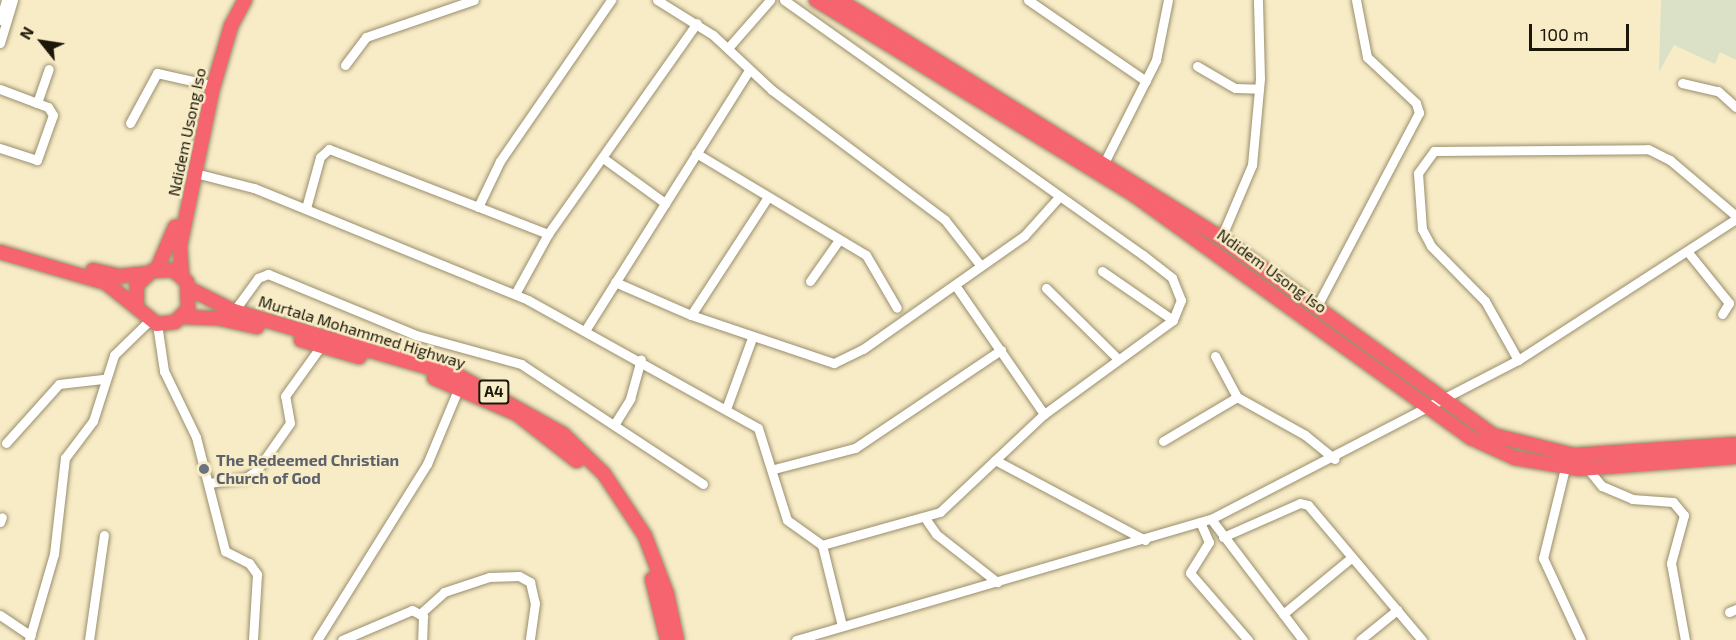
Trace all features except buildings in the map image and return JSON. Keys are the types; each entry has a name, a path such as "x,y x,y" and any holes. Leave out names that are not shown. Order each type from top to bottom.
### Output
{"highway":[{"name":"Ndidem Usong Iso","path":"152,271 171,243 216,42 236,0"},
{"name":"Ndidem Usong Iso","path":"182,276 180,246 221,56 245,0"},
{"name":"Ndidem Usong Iso","path":"816,0 1134,195 1244,269 1428,408 1496,450 1566,468 1588,469 1736,457"},
{"name":"Ndidem Usong Iso","path":"839,0 1221,238 1441,400 1493,435 1555,453 1600,456 1736,444"},
{"path":"0,243 107,274 152,271 182,276 190,289 182,317"},
{"path":"0,252 106,283 153,323"},
{"path":"137,308 137,285 152,271"},
{"name":"Murtala Mohammed Highway","path":"190,289 234,311 461,377 563,434 604,474 645,536 667,594 677,640"},
{"name":"Murtala Mohammed Highway","path":"182,317 230,320 459,387 540,430 602,487 643,553 667,640"},
{"name":"A4","path":"153,323 182,317"}],"street":[{"path":"0,20 6,0"},
{"path":"0,43 13,0"},
{"path":"345,65 366,37 474,0"},
{"path":"478,207 500,161 611,0"},
{"path":"657,0 696,23 728,48 749,70 945,220 981,266"},
{"path":"728,48 770,0"},
{"path":"784,0 1173,278 1181,300 1173,320 1044,414 948,506 925,518 822,545"},
{"path":"1028,0 1146,81"},
{"path":"1104,163 1146,81 1161,43 1168,0"},
{"path":"1221,238 1252,165 1259,89 1258,0"},
{"path":"1316,308 1419,113 1416,103 1367,57 1356,0"},
{"path":"515,294 548,234 696,23"},
{"path":"1197,66 1235,88 1259,89"},
{"path":"37,103 49,69"},
{"path":"586,329 749,70"},
{"path":"130,123 157,73 206,84"},
{"path":"1682,82 1718,91 1736,107"},
{"path":"0,89 37,103 53,115 37,160 0,148"},
{"path":"306,208 320,157 329,149 548,234"},
{"path":"796,640 1211,519 1335,459 1518,360 1736,217 1670,160 1647,149 1434,151 1418,173 1422,229 1431,246 1485,301 1518,360"},
{"path":"696,153 874,262 897,308"},
{"path":"603,158 665,202"},
{"path":"195,173 306,208 515,294 641,359 762,433 787,520 822,545 842,626"},
{"path":"691,315 768,197"},
{"path":"615,282 752,338 834,363 956,285 1024,236 1059,197"},
{"path":"810,281 839,240"},
{"path":"1687,251 1729,303 1722,314"},
{"path":"1102,271 1173,320"},
{"path":"234,311 258,278 268,274 416,335 529,368 703,484"},
{"path":"956,285 1044,414"},
{"path":"1046,288 1118,359"},
{"path":"0,615 30,638 54,554 61,471 93,421 103,379 123,344 153,323 164,371 196,437 225,551 252,565 257,574 253,640"},
{"path":"726,409 752,338"},
{"path":"209,483 246,478 257,470 290,423 285,396 321,346"},
{"path":"774,469 855,448 1001,350"},
{"path":"1215,356 1237,396 1305,435 1335,459"},
{"path":"614,425 630,399 641,359"},
{"path":"6,442 59,384 103,379"},
{"path":"317,640 427,464 459,387"},
{"path":"1163,441 1237,396"},
{"path":"995,460 1145,540"},
{"path":"1566,468 1543,558 1581,640"},
{"path":"1588,469 1602,486 1632,499 1673,502 1684,515 1671,563 1685,640"},
{"path":"1223,537 1304,504 1422,640"},
{"path":"925,518 936,534 997,582"},
{"path":"1211,519 1303,640"},
{"path":"1200,522 1210,539 1190,573 1248,640"},
{"path":"89,640 104,535"},
{"path":"1283,614 1351,558"},
{"path":"422,640 421,614 444,592 489,578 519,576 530,582 535,603 530,640"},
{"path":"1360,640 1397,610"},
{"path":"342,640 402,612 421,614"}],"green space":[{"path":"1661,0 1736,0 1736,60 1720,52 1715,64 1674,45 1659,72"}],"place":[{"name":"The Redeemed Christian Church of God","path":"204,469"}]}
